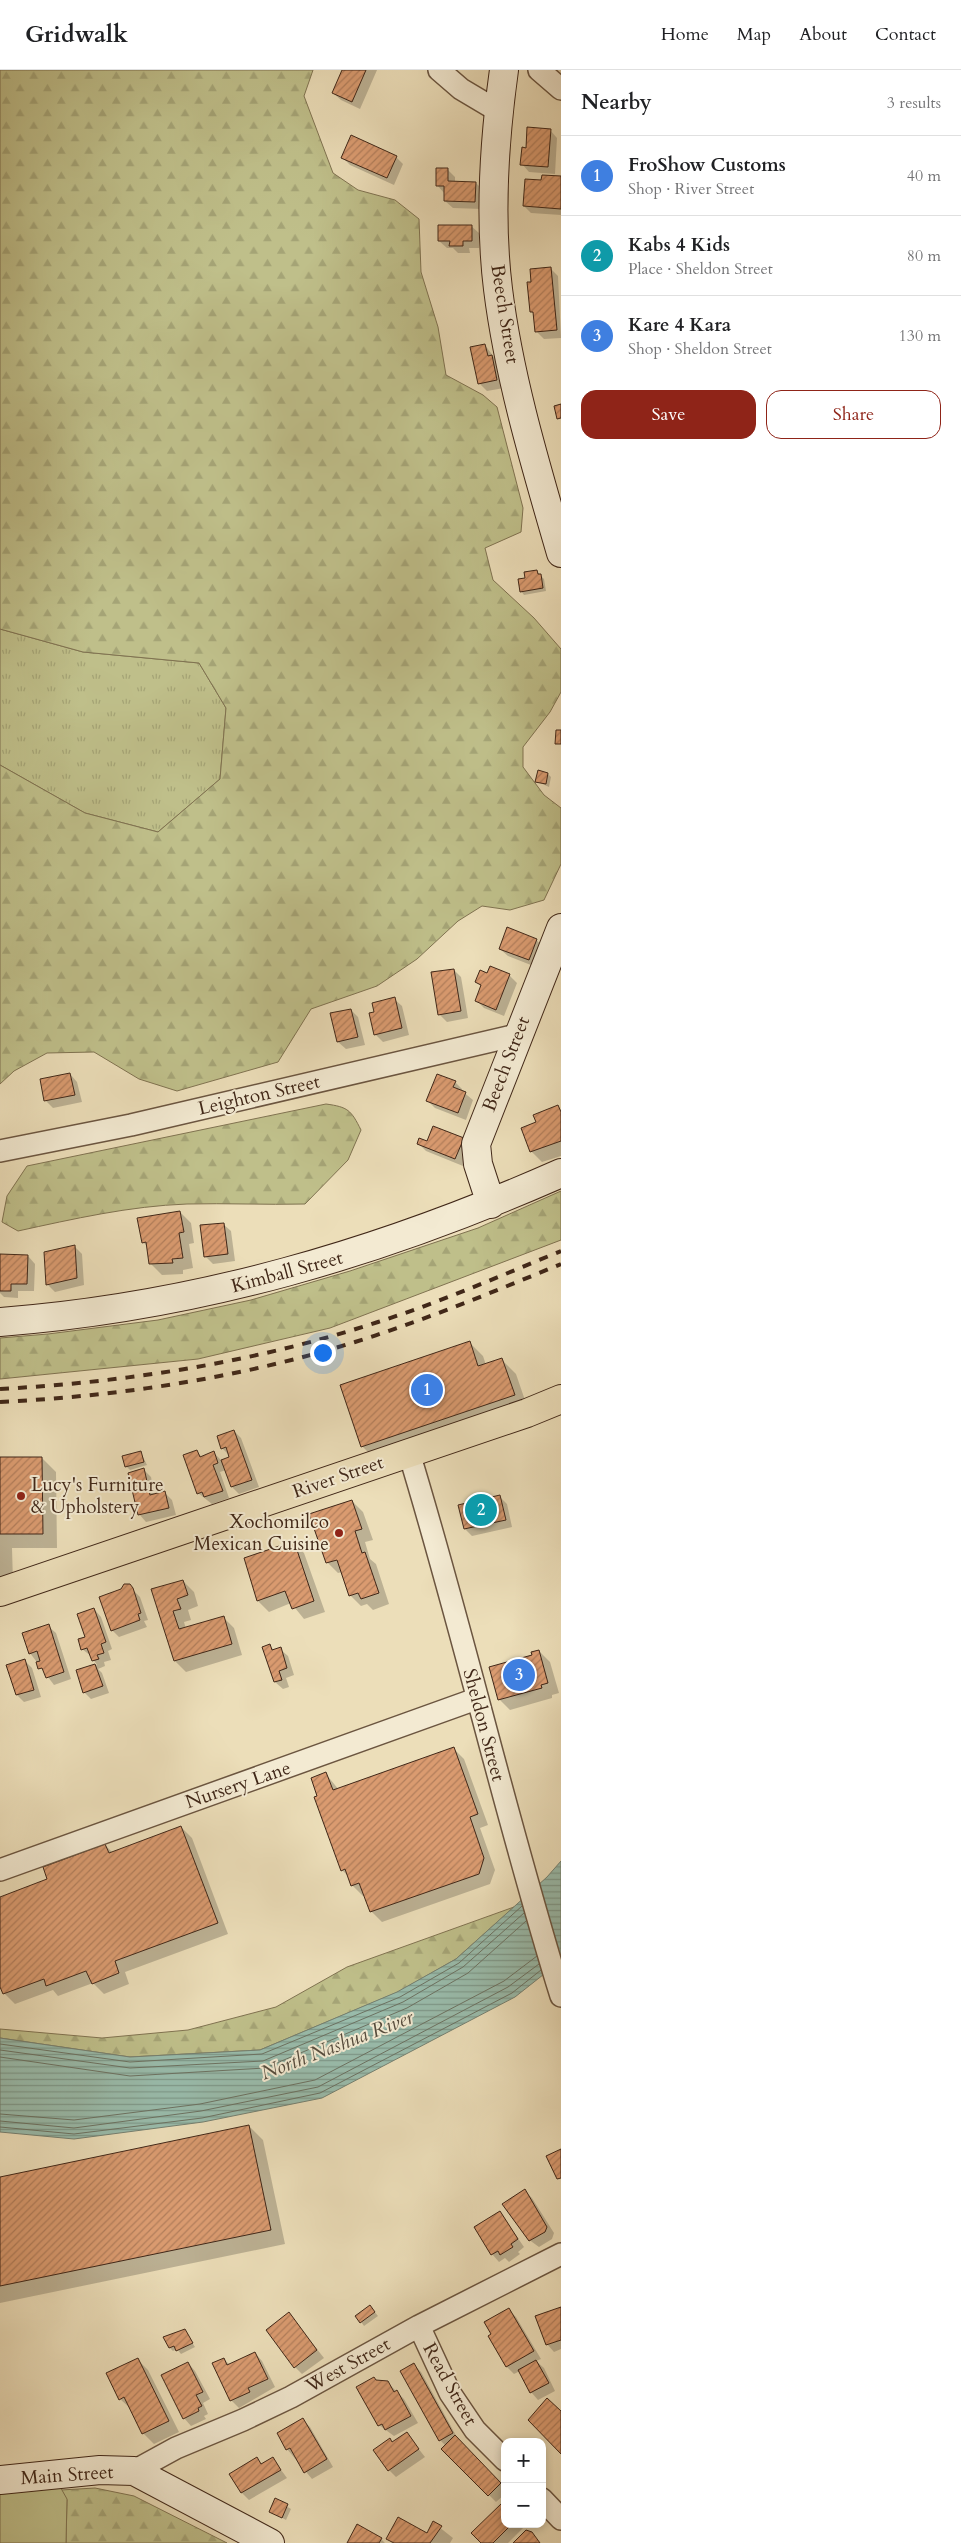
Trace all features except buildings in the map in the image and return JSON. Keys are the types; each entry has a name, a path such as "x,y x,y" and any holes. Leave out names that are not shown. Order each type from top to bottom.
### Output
{"highway":[{"name":"River Street","path":"0,1592 528,1413 561,1399"}],"street":[{"path":"439,70 460,89 498,111"},
{"name":"Beech Street","path":"504,70 498,111 494,204 498,289 522,410 561,553"},
{"path":"539,70 561,89"},
{"name":"Beech Street","path":"491,1204 478,1164 476,1144 517,1035 561,928"},
{"name":"Leighton Street","path":"0,1151 131,1125 517,1035"},
{"name":"Kimball Street","path":"0,1322 110,1310 212,1291 343,1257 491,1204 561,1174"},
{"name":"Sheldon Street","path":"409,1453 450,1592 476,1699 560,1993"},
{"name":"Nursery Lane","path":"0,1870 476,1699"},
{"name":"West Street","path":"134,2471 176,2448 243,2420 291,2396 419,2326 561,2254"},
{"name":"Read Street","path":"419,2326 455,2400 475,2430 501,2456"},
{"name":"Main Street","path":"0,2480 100,2470 134,2471"},
{"path":"134,2471 270,2543"},
{"path":"546,2503 561,2519"}],"green space":[{"path":"0,70 313,70 304,96 333,173 358,190 395,200 419,219 421,272 438,327 446,375 483,395 497,407 523,508 521,532 485,548 493,580 534,618 561,649 561,692 550,712 523,747 523,767 544,795 561,808 561,864 544,900 510,910 482,906 458,921 417,959 377,986 311,1009 278,1062 177,1091 139,1079 94,1052 47,1053 14,1071 0,1084 0,765 85,813 158,832 220,779 226,708 199,663 83,652 0,629"},
{"path":"0,629 83,652 199,663 226,708 220,779 158,832 85,813 0,765"},
{"path":"326,1104 344,1108 351,1114 361,1130 348,1160 305,1204 202,1204 144,1207 18,1231 2,1222 7,1196 27,1166"},
{"path":"561,1191 561,1240 330,1328 198,1359 0,1379 0,1338 158,1320 251,1300 350,1271 478,1228"},
{"path":"514,1907 456,1959 398,1992 260,2050 130,2057 0,2038 0,2029 102,2038 188,2030 276,2007 347,1967"},
{"path":"53,2474 67,2499 66,2543 0,2543 0,2480"},
{"path":"95,2488 134,2496 227,2543 66,2543 67,2500 61,2490"}],"water":[{"name":"North Nashua River","path":"561,1861 561,1965 553,1967 515,1997 322,2098 203,2122 74,2139 0,2132 0,2038 130,2057 260,2050 397,1992 456,1959 547,1877"}],"railway":[{"path":"0,1389 48,1386 144,1375 239,1359 285,1348 332,1336 425,1306 561,1251"},
{"path":"0,1402 135,1390 268,1366 312,1355 407,1324 561,1264"}],"place":[{"name":"FroShow Customs","path":"427,1390"},
{"name":"Lucy's Furniture & Upholstery","path":"21,1496"},
{"name":"Kabs 4 Kids","path":"481,1510"},
{"name":"Xochomilco Mexican Cuisine","path":"339,1533"},
{"name":"Kare 4 Kara","path":"519,1675"}]}
